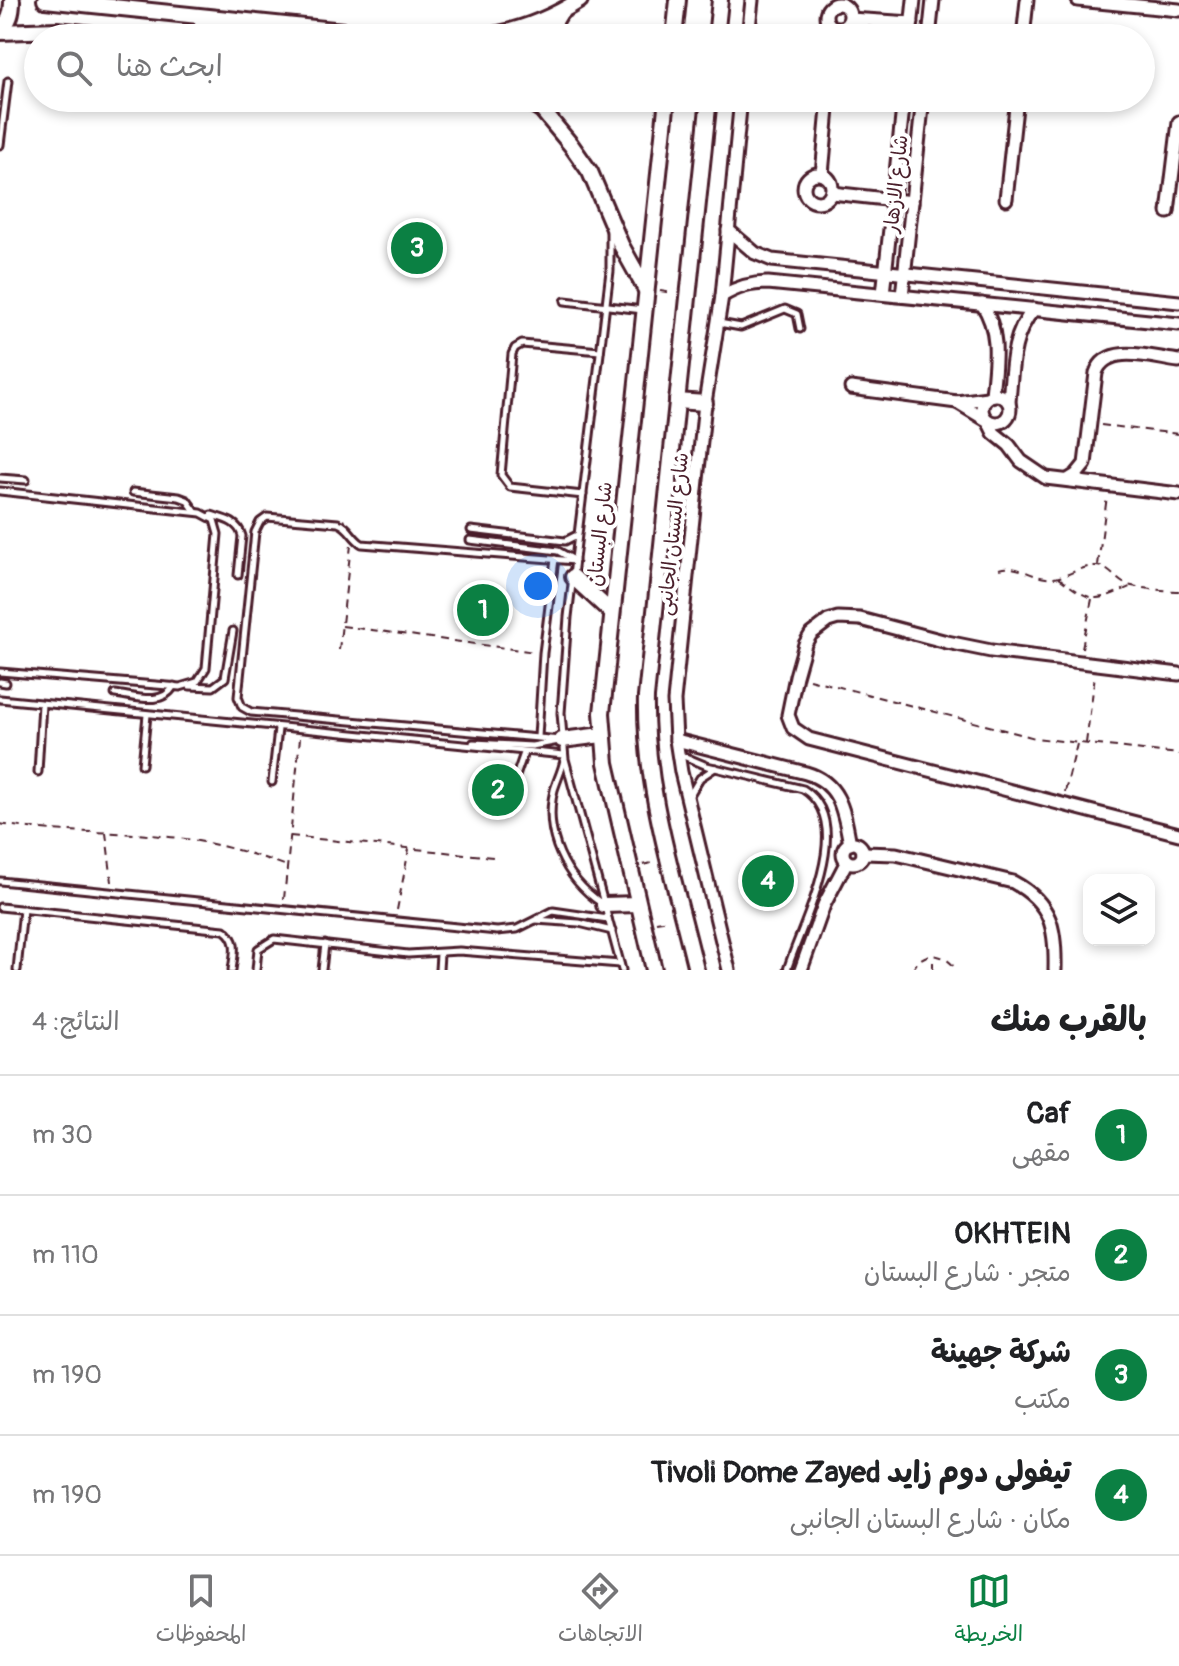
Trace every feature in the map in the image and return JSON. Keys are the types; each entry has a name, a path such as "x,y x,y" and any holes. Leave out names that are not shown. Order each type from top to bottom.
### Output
{"street":[{"path":"0,31 12,12 12,0"},
{"path":"48,24 47,0 247,24"},
{"path":"529,24 561,13 580,0"},
{"path":"675,24 678,0"},
{"path":"717,24 720,0"},
{"path":"749,24 752,0"},
{"path":"850,19 912,23 914,0"},
{"path":"930,24 933,0"},
{"path":"1024,24 1027,0"},
{"path":"1078,0 1179,10"},
{"path":"828,24 826,12 838,4 849,11 850,19 846,24"},
{"path":"554,24 561,13"},
{"path":"202,24 203,17"},
{"path":"0,31 24,30"},
{"path":"546,112 590,172 621,245 646,290"},
{"name":"شارع البستان","path":"654,970 606,763 602,698 666,112"},
{"path":"696,970 649,764 646,708 708,112"},
{"name":"شارع البستان الجانبى","path":"729,970 676,746 675,681 705,403 722,296 740,112"},
{"path":"822,174 828,112"},
{"name":"شارع الازهار","path":"883,294 902,112"},
{"name":"شارع الازهار","path":"902,296 922,112"},
{"path":"1006,199 1015,112"},
{"path":"1168,212 1179,122"},
{"path":"822,174 829,178 832,193 828,199 814,202 804,192 808,178 822,174"},
{"path":"832,193 912,202"},
{"path":"728,230 755,253 772,260 1179,302"},
{"path":"722,296 736,288 760,283 1179,324"},
{"path":"982,304 990,318 996,342 990,396 981,408 998,438 1009,445 1021,461 1046,478 1179,494"},
{"path":"1009,445 1009,402 1015,343 1020,328 1034,309"},
{"path":"1068,480 1085,464 1096,373 1102,360 1115,354 1179,361"},
{"path":"851,388 957,402 1002,396 1009,402"},
{"path":"677,401 705,403"},
{"path":"957,402 986,420 1002,423 1009,416"},
{"path":"1085,464 1104,485"},
{"path":"573,577 611,612"},
{"path":"1179,674 991,651 849,617 828,621 811,634 805,644 788,715 793,728 802,737 1179,834"},
{"path":"564,752 602,735"},
{"path":"676,746 806,773 824,780 841,803 850,844 844,853 847,861 824,905 801,970"},
{"path":"850,844 859,845 863,853"},
{"path":"847,861 859,862 863,853"},
{"path":"863,853 906,856 1013,882 1023,888 1041,903 1052,924 1055,970"},
{"path":"606,912 638,904"}],"lane":[{"path":"0,145 8,81"},
{"path":"256,970 258,949 274,939 408,954 459,951 621,967 564,752 561,685 611,256 610,215"},
{"path":"565,301 644,310"},
{"path":"718,323 741,327 785,309 797,314 800,329"},
{"path":"583,495 510,487 503,480 512,354 522,344 600,351"},
{"path":"0,478 26,480"},
{"path":"0,491 196,512 230,521 242,536 238,575"},
{"path":"133,492 179,497 187,500 196,512"},
{"path":"189,686 203,676 206,668 218,534 214,520 208,515"},
{"path":"564,752 538,737 251,712 242,707 238,697 258,525 271,516 338,523 362,544 575,561"},
{"path":"471,530 565,541 578,535"},
{"path":"470,540 558,551 575,561"},
{"path":"538,737 543,653 555,559"},
{"path":"0,672 213,687 225,678 233,631"},
{"path":"115,694 158,699 165,697 174,686"},
{"path":"0,699 524,753 564,752"},
{"path":"38,772 42,704"},
{"path":"142,765 147,715"},
{"path":"272,782 278,729"},
{"path":"473,743 532,746 564,752"},
{"path":"676,746 691,761 803,789 812,794 824,812 826,838 822,868 787,970"},
{"path":"564,752 552,800 553,832 559,853 570,873 606,912"},
{"path":"513,803 515,779 524,753"},
{"path":"688,803 694,785 715,767"},
{"path":"0,881 507,931 535,921 545,913 563,910 606,912"},
{"path":"0,907 224,930 234,942 232,970"},
{"path":"17,970 23,909"},
{"path":"535,921 579,923 612,931"},
{"path":"322,970 325,944"},
{"path":"439,970 440,954"}],"path":[{"path":"646,290 688,294"},
{"path":"1091,423 1179,434"},
{"path":"1098,566 1104,485"},
{"path":"339,650 352,536"},
{"path":"999,569 1012,567 1036,576 1059,578 1098,566 1125,583 1179,591"},
{"path":"1059,578 1086,598 1103,599 1133,585"},
{"path":"1080,661 1092,598"},
{"path":"342,626 514,649"},
{"path":"1086,743 1097,662"},
{"path":"796,676 1035,738 1179,754"},
{"path":"283,908 301,730"},
{"path":"1062,805 1077,742"},
{"path":"0,824 200,841 230,847 287,866"},
{"path":"106,832 114,893"},
{"path":"290,836 493,857"},
{"path":"395,921 409,848"},
{"path":"630,868 669,859"},
{"path":"643,924 683,918"},
{"path":"913,970 919,958 926,955 950,961 956,970"},
{"path":"933,956 933,970"}],"place":[{"name":"شركة جهينة","path":"417,248"},
{"name":"Caf","path":"483,610"},
{"name":"OKHTEIN","path":"498,790"},
{"name":"تيفولى دوم زايد Tivoli Dome Zayed","path":"768,881"}]}
